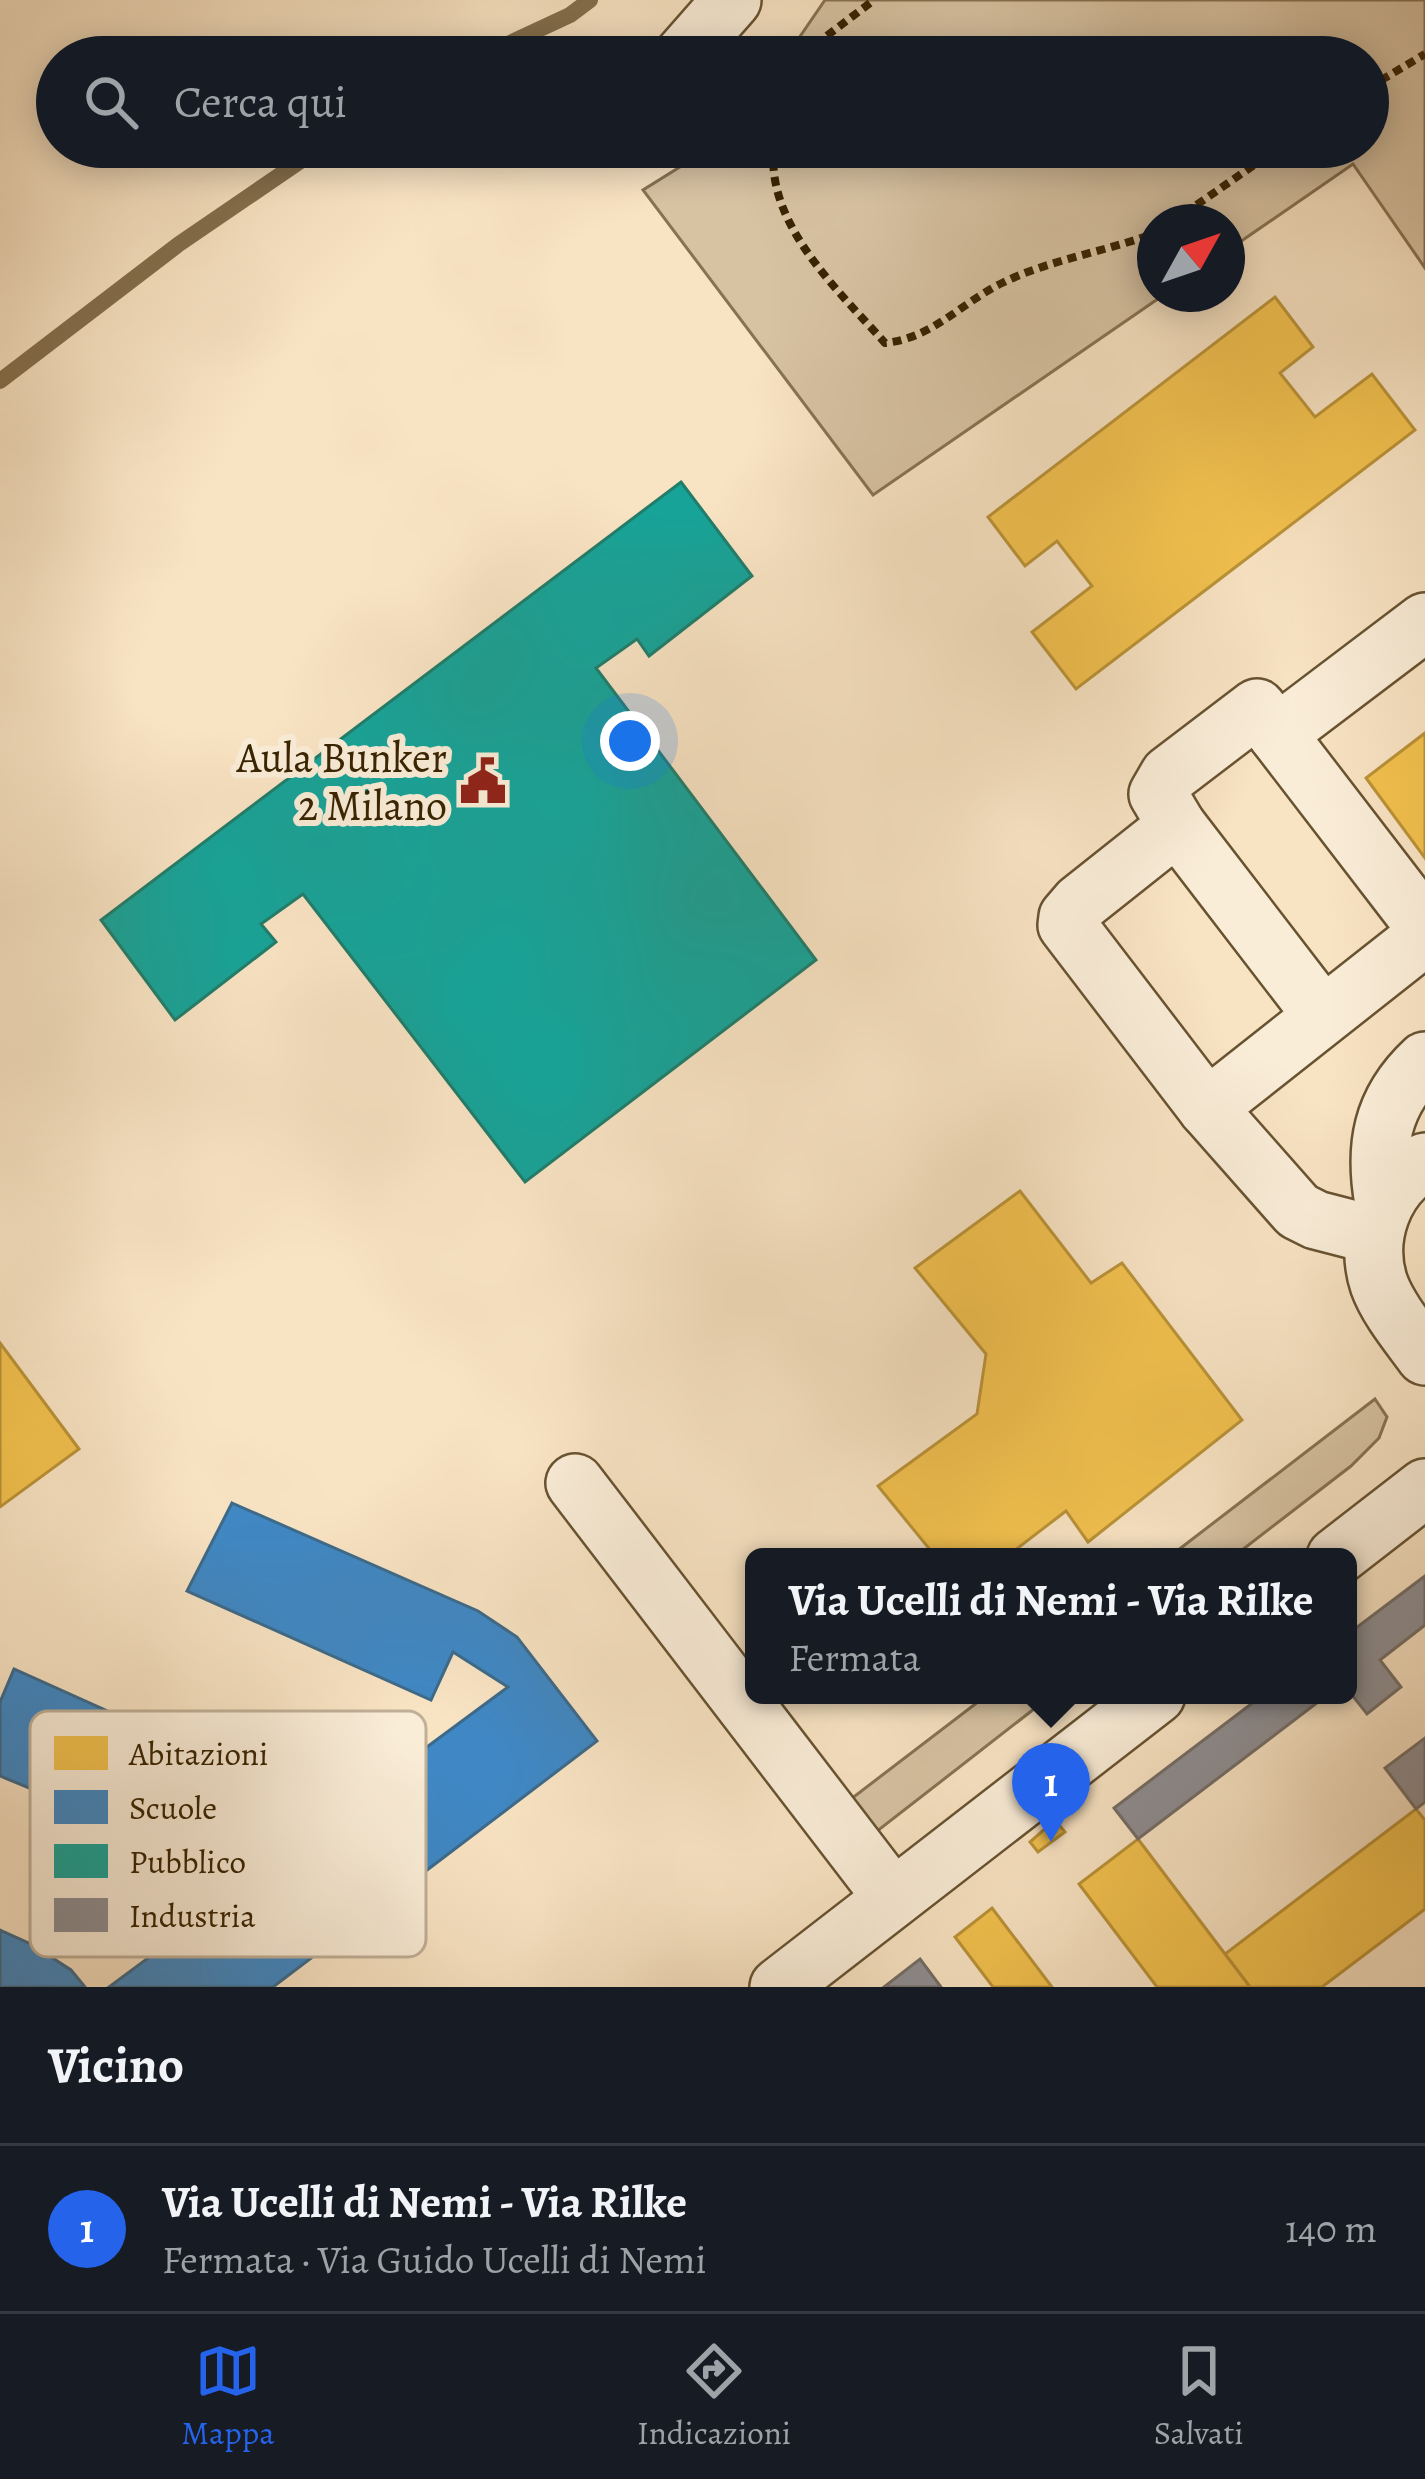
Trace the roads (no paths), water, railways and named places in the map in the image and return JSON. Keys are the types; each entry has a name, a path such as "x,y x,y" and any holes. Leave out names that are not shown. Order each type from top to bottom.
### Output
{"street":[{"path":"700,36 732,0"},
{"path":"1277,734 1425,622"},
{"path":"1207,1108 1412,947 1423,934 1416,915 1258,708 1169,775 1158,794 1177,826 1323,1016"},
{"path":"1177,826 1080,903 1068,916 1067,925 1207,1108 1298,1210 1316,1220 1379,1219"},
{"path":"1415,1335 1377,1275 1376,1162 1385,1124 1404,1085 1425,1061"},
{"path":"1379,1219 1401,1179 1425,1162"},
{"path":"575,1484 893,1898"},
{"path":"1347,1548 1416,1491"},
{"path":"779,1987 1144,1704"}],"waterway":[{"path":"525,36 590,0"},
{"path":"0,381 179,244 290,168"}],"place":[{"name":"Aula Bunker 2 Milano","path":"483,781"},
{"name":"Via Ucelli di Nemi - Via Rilke","path":"1051,1842"}]}
